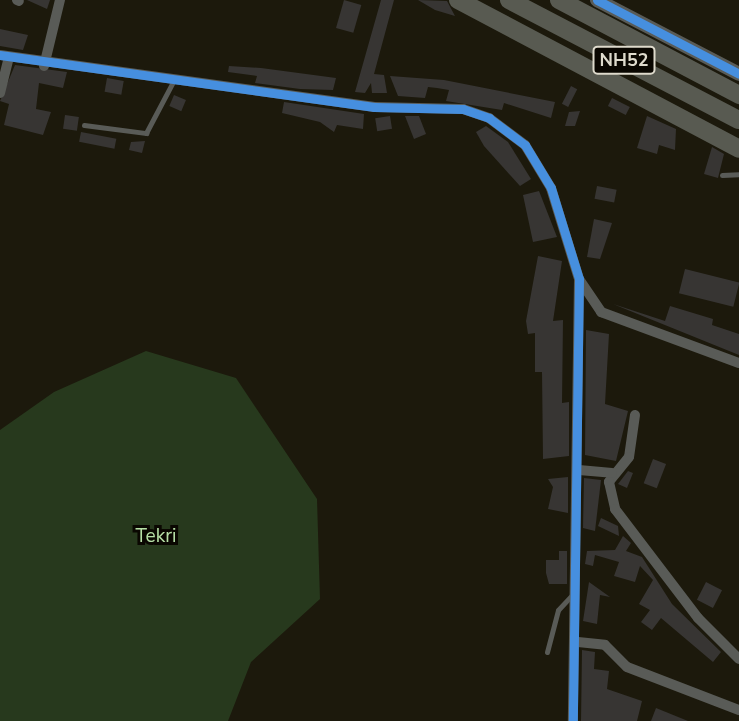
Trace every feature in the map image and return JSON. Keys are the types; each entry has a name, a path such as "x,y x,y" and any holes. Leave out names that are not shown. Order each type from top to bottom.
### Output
{"highway":[{"path":"458,0 739,149"},
{"name":"NH52","path":"509,0 739,120"},
{"name":"NH52","path":"559,0 739,94"}],"street":[{"path":"44,66 60,0"},
{"path":"597,0 739,74"},
{"path":"0,93 5,57 44,66 175,77 374,107 463,109 489,118 525,145 544,173 579,279 601,313 739,363"},
{"path":"573,721 578,642 579,470 574,336 579,279"},
{"path":"635,415 629,457 612,473 611,498 620,519 739,659"},
{"path":"579,470 612,473"},
{"path":"578,642 605,645 628,667 739,710"}],"lane":[{"path":"84,125 146,133 175,77"},
{"path":"722,174 739,174"},
{"path":"547,652 558,610 578,590"}],"green space":[{"name":"Tekri","path":"146,351 236,378 317,499 320,599 251,662 228,721 0,721 0,430 54,392"}],"building":[{"path":"27,0 50,0 47,9"},
{"path":"344,0 361,5 353,33 336,28"},
{"path":"381,0 394,0 374,74 384,75 387,93 372,93 371,83 365,93 355,92"},
{"path":"418,0 447,1 455,16 435,10"},
{"path":"0,29 28,35 23,50 0,46"},
{"path":"15,65 67,72 63,88 39,83 36,109 51,112 43,135 4,125 9,104 0,101"},
{"path":"229,66 336,78 333,90 300,89 255,83 257,76 228,72"},
{"path":"390,76 444,80 555,102 551,118 504,103 502,110 446,101 449,90 437,88 428,87 425,98 398,96"},
{"path":"107,78 124,81 121,95 105,92"},
{"path":"571,86 577,89 568,107 562,104"},
{"path":"174,95 186,100 181,111 169,106"},
{"path":"612,98 630,107 626,115 608,106"},
{"path":"284,102 364,114 363,129 337,125 334,132 320,122 282,113"},
{"path":"580,111 575,126 565,126 569,112"},
{"path":"65,115 79,117 77,131 63,129"},
{"path":"390,116 392,129 377,131 375,118"},
{"path":"405,116 419,116 426,134 414,139"},
{"path":"647,116 676,129 675,150 659,145 657,154 637,148"},
{"path":"486,126 508,142 531,179 520,186 484,146 476,132"},
{"path":"81,132 116,139 114,149 79,142"},
{"path":"145,141 142,153 129,150 131,142"},
{"path":"712,147 724,154 718,178 704,174"},
{"path":"597,186 617,190 614,203 595,199"},
{"path":"539,191 557,237 533,242 523,195"},
{"path":"594,219 612,223 600,259 587,257"},
{"path":"538,256 562,261 553,321 563,320 562,403 569,402 569,456 543,459 542,372 535,372 535,333 528,334 526,321"},
{"path":"685,269 739,282 733,307 679,293"},
{"path":"613,304 665,321 670,306 713,319 712,325 739,334 739,355"},
{"path":"586,330 609,334 605,404 628,411 616,461 585,455"},
{"path":"653,459 666,464 657,488 644,483"},
{"path":"628,471 633,473 627,488 618,484"},
{"path":"568,477 568,513 548,509 553,487 548,479"},
{"path":"584,478 601,480 595,531 583,528"},
{"path":"601,518 618,526 619,536 598,526"},
{"path":"623,536 631,543 626,551 642,557 672,604 721,652 713,662 661,618 652,630 641,622 650,610 639,604 653,580 640,566 635,582 614,576 619,562 595,555 593,566 585,564 587,551 615,550"},
{"path":"559,551 567,551 567,584 549,584 546,560 559,560"},
{"path":"589,582 610,597 600,595 597,624 583,621"},
{"path":"706,582 722,590 713,608 697,600"},
{"path":"582,650 595,652 594,669 609,671 607,689 642,701 637,721 581,721"},
{"path":"656,708 688,721 651,721"}],"cycle path":[{"path":"597,0 739,74"},
{"path":"0,55 374,107 463,109 489,118 525,145 551,188 579,279 573,721"}]}
